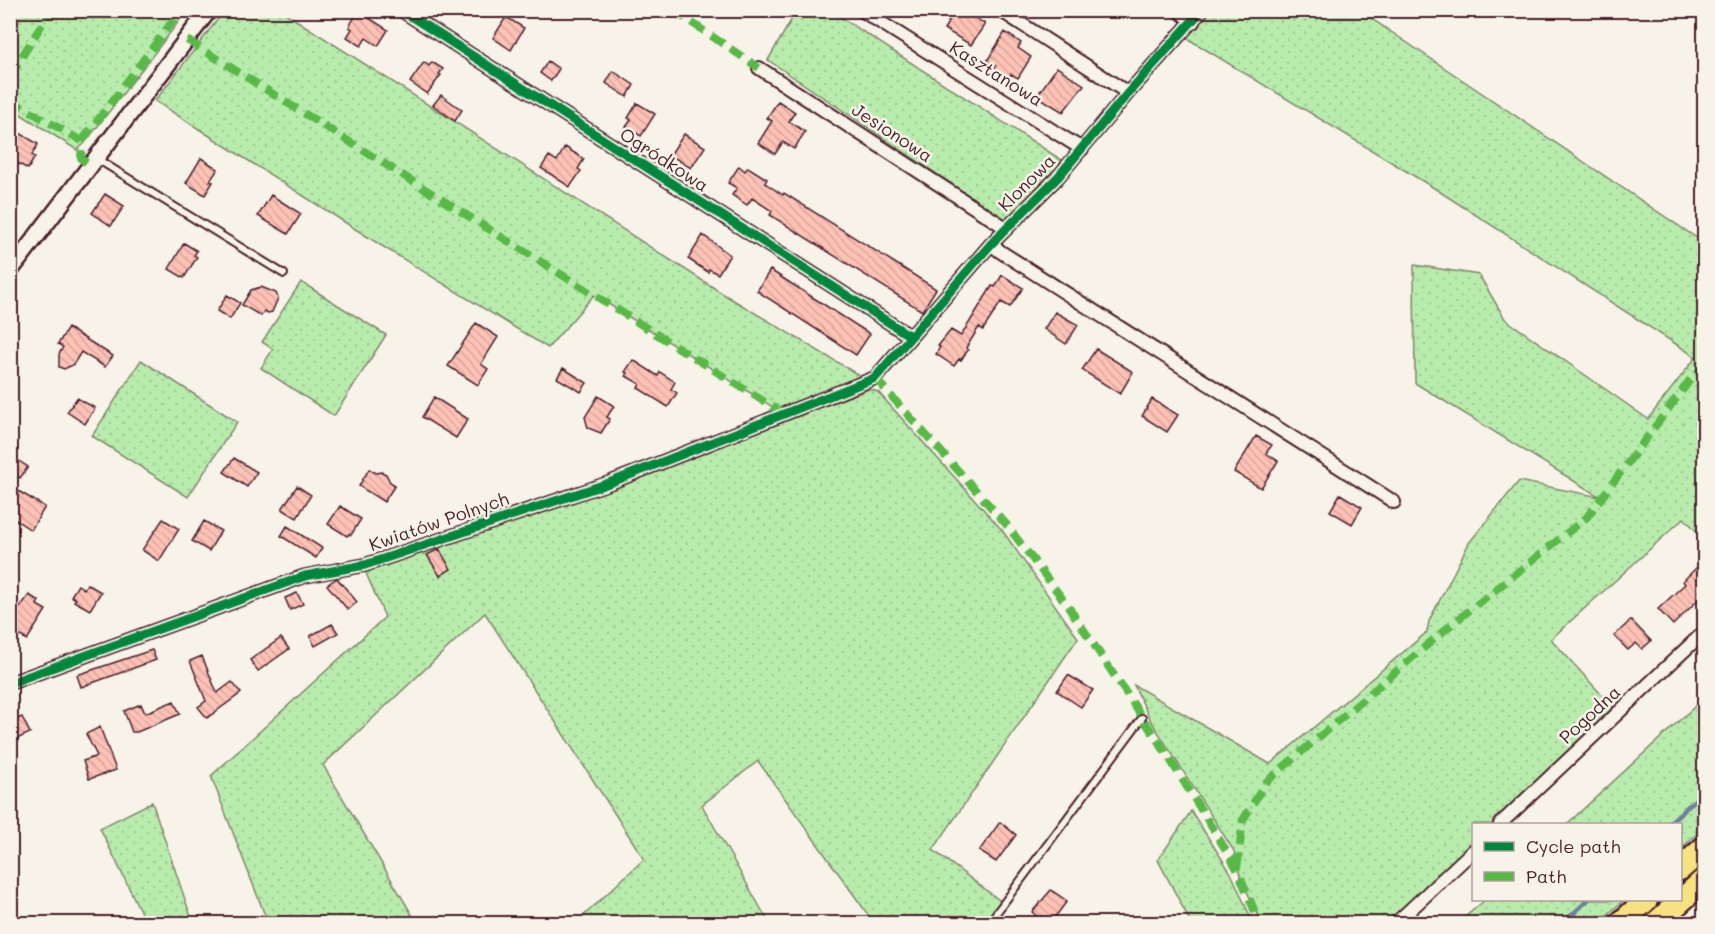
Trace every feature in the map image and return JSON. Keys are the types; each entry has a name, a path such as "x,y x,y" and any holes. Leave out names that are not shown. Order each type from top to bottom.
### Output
{"highway":[{"path":"1682,867 1704,848"},
{"path":"1682,900 1704,880"},
{"path":"1620,924 1646,901"},
{"path":"1655,924 1681,901"}],"street":[{"path":"10,271 209,10"},
{"name":"Ogródkowa","path":"401,10 910,336"},
{"name":"Kasztanowa","path":"861,10 1082,149"},
{"path":"1000,10 1128,93"},
{"path":"1178,10 1193,22"},
{"name":"Klonowa","path":"874,378 991,244 1058,177 1128,93 1202,10"},
{"name":"Jesionowa","path":"759,68 1006,228"},
{"path":"991,244 1394,502"},
{"name":"Kwiatów Polnych","path":"10,683 305,576 365,565 609,483 874,378"},
{"name":"Pogodna","path":"1502,823 1704,632"},
{"path":"1395,924 1472,851"}],"lane":[{"path":"96,159 284,274"},
{"path":"988,924 1142,718"}],"green space":[{"path":"797,10 831,11 1063,161 1005,220 768,60"},
{"path":"10,11 187,11 77,150 11,108"},
{"path":"224,11 282,11 725,295 862,377 779,411 594,295 548,348 382,246 155,101"},
{"path":"1208,11 1360,11 1704,243 1704,539 1684,518 1551,639 1619,714 1501,823 1472,823 1472,851 1395,923 1262,923 1241,879 1234,851 1151,721 1134,685 1270,764 1427,632 1429,621 1469,543 1519,481 1600,497 1415,383 1414,265 1479,275 1505,319 1648,419 1696,357 1434,188 1185,37"},
{"path":"301,282 386,335 334,416 261,368 273,349 262,342"},
{"path":"141,360 237,422 188,497 92,436"},
{"path":"869,389 878,392 1002,530 1078,638 933,850 1003,903 988,923 874,923 758,761 702,805 769,923 576,923 644,859 485,613 323,765 417,923 268,923 211,776 385,617 365,571 612,488"},
{"path":"1704,698 1704,827 1682,848 1682,823 1568,823"},
{"path":"152,802 193,923 146,923 100,828"},
{"path":"1191,811 1231,873 1253,923 1191,923 1158,860"},
{"path":"1484,901 1623,901 1598,923 1458,923"}],"building":[{"path":"956,10 963,10 985,24 971,45 944,29"},
{"path":"358,11 388,30 378,46 366,38 361,46 347,37 352,29 349,27"},
{"path":"506,17 524,28 511,50 493,38"},
{"path":"1005,32 1021,43 1018,48 1031,57 1018,78 1011,74 1007,80 993,70 996,66 987,61"},
{"path":"548,61 559,69 551,81 540,73"},
{"path":"424,62 429,66 432,62 443,69 427,94 410,82"},
{"path":"1057,67 1084,85 1063,112 1037,96"},
{"path":"613,71 634,85 627,97 606,83"},
{"path":"441,95 462,110 455,121 433,105"},
{"path":"778,101 795,112 789,121 805,132 794,149 783,142 775,154 758,143 772,121 767,118"},
{"path":"637,103 655,114 641,136 626,127 631,120 628,118"},
{"path":"18,132 38,144 32,155 35,157 28,169 10,159 10,144"},
{"path":"684,134 705,147 691,168 670,155"},
{"path":"565,147 584,159 578,169 581,171 570,187 541,168 549,156 557,161"},
{"path":"201,158 218,169 205,195 186,183"},
{"path":"739,166 745,171 748,167 767,179 765,183 783,195 784,193 936,289 922,311 770,215 772,211 752,198 747,205 732,195 737,188 728,183"},
{"path":"105,194 124,206 111,226 92,213"},
{"path":"271,195 301,214 288,234 258,216"},
{"path":"703,235 730,255 718,274 709,269 708,272 688,259"},
{"path":"184,243 197,251 194,255 197,257 184,278 169,269"},
{"path":"770,270 870,334 856,355 757,291"},
{"path":"1002,275 1023,288 1010,307 1001,302 983,330 979,327 966,348 968,350 954,366 936,354 940,347 938,346 951,330 961,336 992,286 995,287"},
{"path":"261,287 276,293 278,298 272,312 264,311 261,316 242,305 251,290"},
{"path":"227,295 240,303 230,319 217,311"},
{"path":"1055,312 1078,325 1066,344 1044,329"},
{"path":"476,323 498,337 481,364 488,369 478,385 448,366"},
{"path":"68,328 113,356 105,367 81,352 73,365 64,369 59,367 59,354 63,347 58,344"},
{"path":"1096,349 1133,372 1120,394 1082,370"},
{"path":"633,360 658,376 660,372 675,382 671,389 677,393 668,407 638,388 640,384 626,376 628,373 625,372"},
{"path":"563,368 587,383 581,392 557,378"},
{"path":"598,396 614,406 607,417 610,419 601,433 588,428 585,417"},
{"path":"434,397 468,419 456,438 422,417"},
{"path":"77,398 95,408 85,424 67,412"},
{"path":"1152,399 1178,415 1167,432 1142,416"},
{"path":"1256,436 1272,445 1266,453 1278,461 1261,488 1234,472"},
{"path":"234,458 257,472 247,487 224,472"},
{"path":"16,459 28,467 20,478 10,472"},
{"path":"369,469 376,473 386,474 390,482 395,485 384,502 359,486"},
{"path":"10,486 45,507 31,530 10,516"},
{"path":"297,486 311,495 297,518 282,509"},
{"path":"1340,494 1362,507 1352,524 1330,511"},
{"path":"340,506 361,519 351,535 347,536 328,524"},
{"path":"163,519 179,529 159,561 142,550"},
{"path":"204,521 221,531 209,551 192,541"},
{"path":"287,526 322,548 316,558 281,536"},
{"path":"439,549 451,569 440,576 427,555"},
{"path":"1698,566 1704,572 1704,594 1673,625 1658,609 1685,584 1683,581"},
{"path":"337,578 357,602 348,610 327,585"},
{"path":"87,584 101,592 90,610 74,601 76,599 71,596 78,585 84,589"},
{"path":"297,593 303,604 290,610 285,598"},
{"path":"29,595 39,601 37,605 46,610 27,640 10,630 10,621"},
{"path":"1631,620 1651,641 1642,649 1636,643 1628,650 1614,636"},
{"path":"332,624 338,633 315,646 310,636"},
{"path":"281,638 289,649 258,671 250,660"},
{"path":"152,650 156,660 81,687 77,675"},
{"path":"202,656 217,693 232,682 241,693 207,718 198,707 206,701 190,661"},
{"path":"1068,675 1093,690 1081,707 1057,691"},
{"path":"174,701 180,714 132,732 124,711 141,704 145,713"},
{"path":"22,717 30,733 10,742 10,722"},
{"path":"100,727 116,770 89,779 83,761 97,756 86,734"},
{"path":"1000,822 1016,835 996,862 979,851"},
{"path":"1051,890 1067,901 1050,924 1046,924 1032,912"}],"waterway":[{"path":"1669,823 1704,792"},
{"path":"1562,924 1587,901"},
{"path":"1701,924 1704,920"}],"marked path":[{"path":"10,76 51,10"},
{"path":"82,141 181,10"},
{"path":"673,10 759,68"},
{"path":"187,40 784,414"},
{"path":"10,100 82,141 81,158 90,166"},
{"path":"1237,869 1243,820 1266,782 1446,629 1587,517 1690,380 1704,366"},
{"path":"875,378 1006,524 1068,606 1166,753 1224,847 1237,869 1260,924"}],"cycle path":[{"path":"401,10 910,336"},
{"path":"10,683 305,576 365,565 609,483 875,378 991,244 1058,177 1128,93 1202,10"}]}
